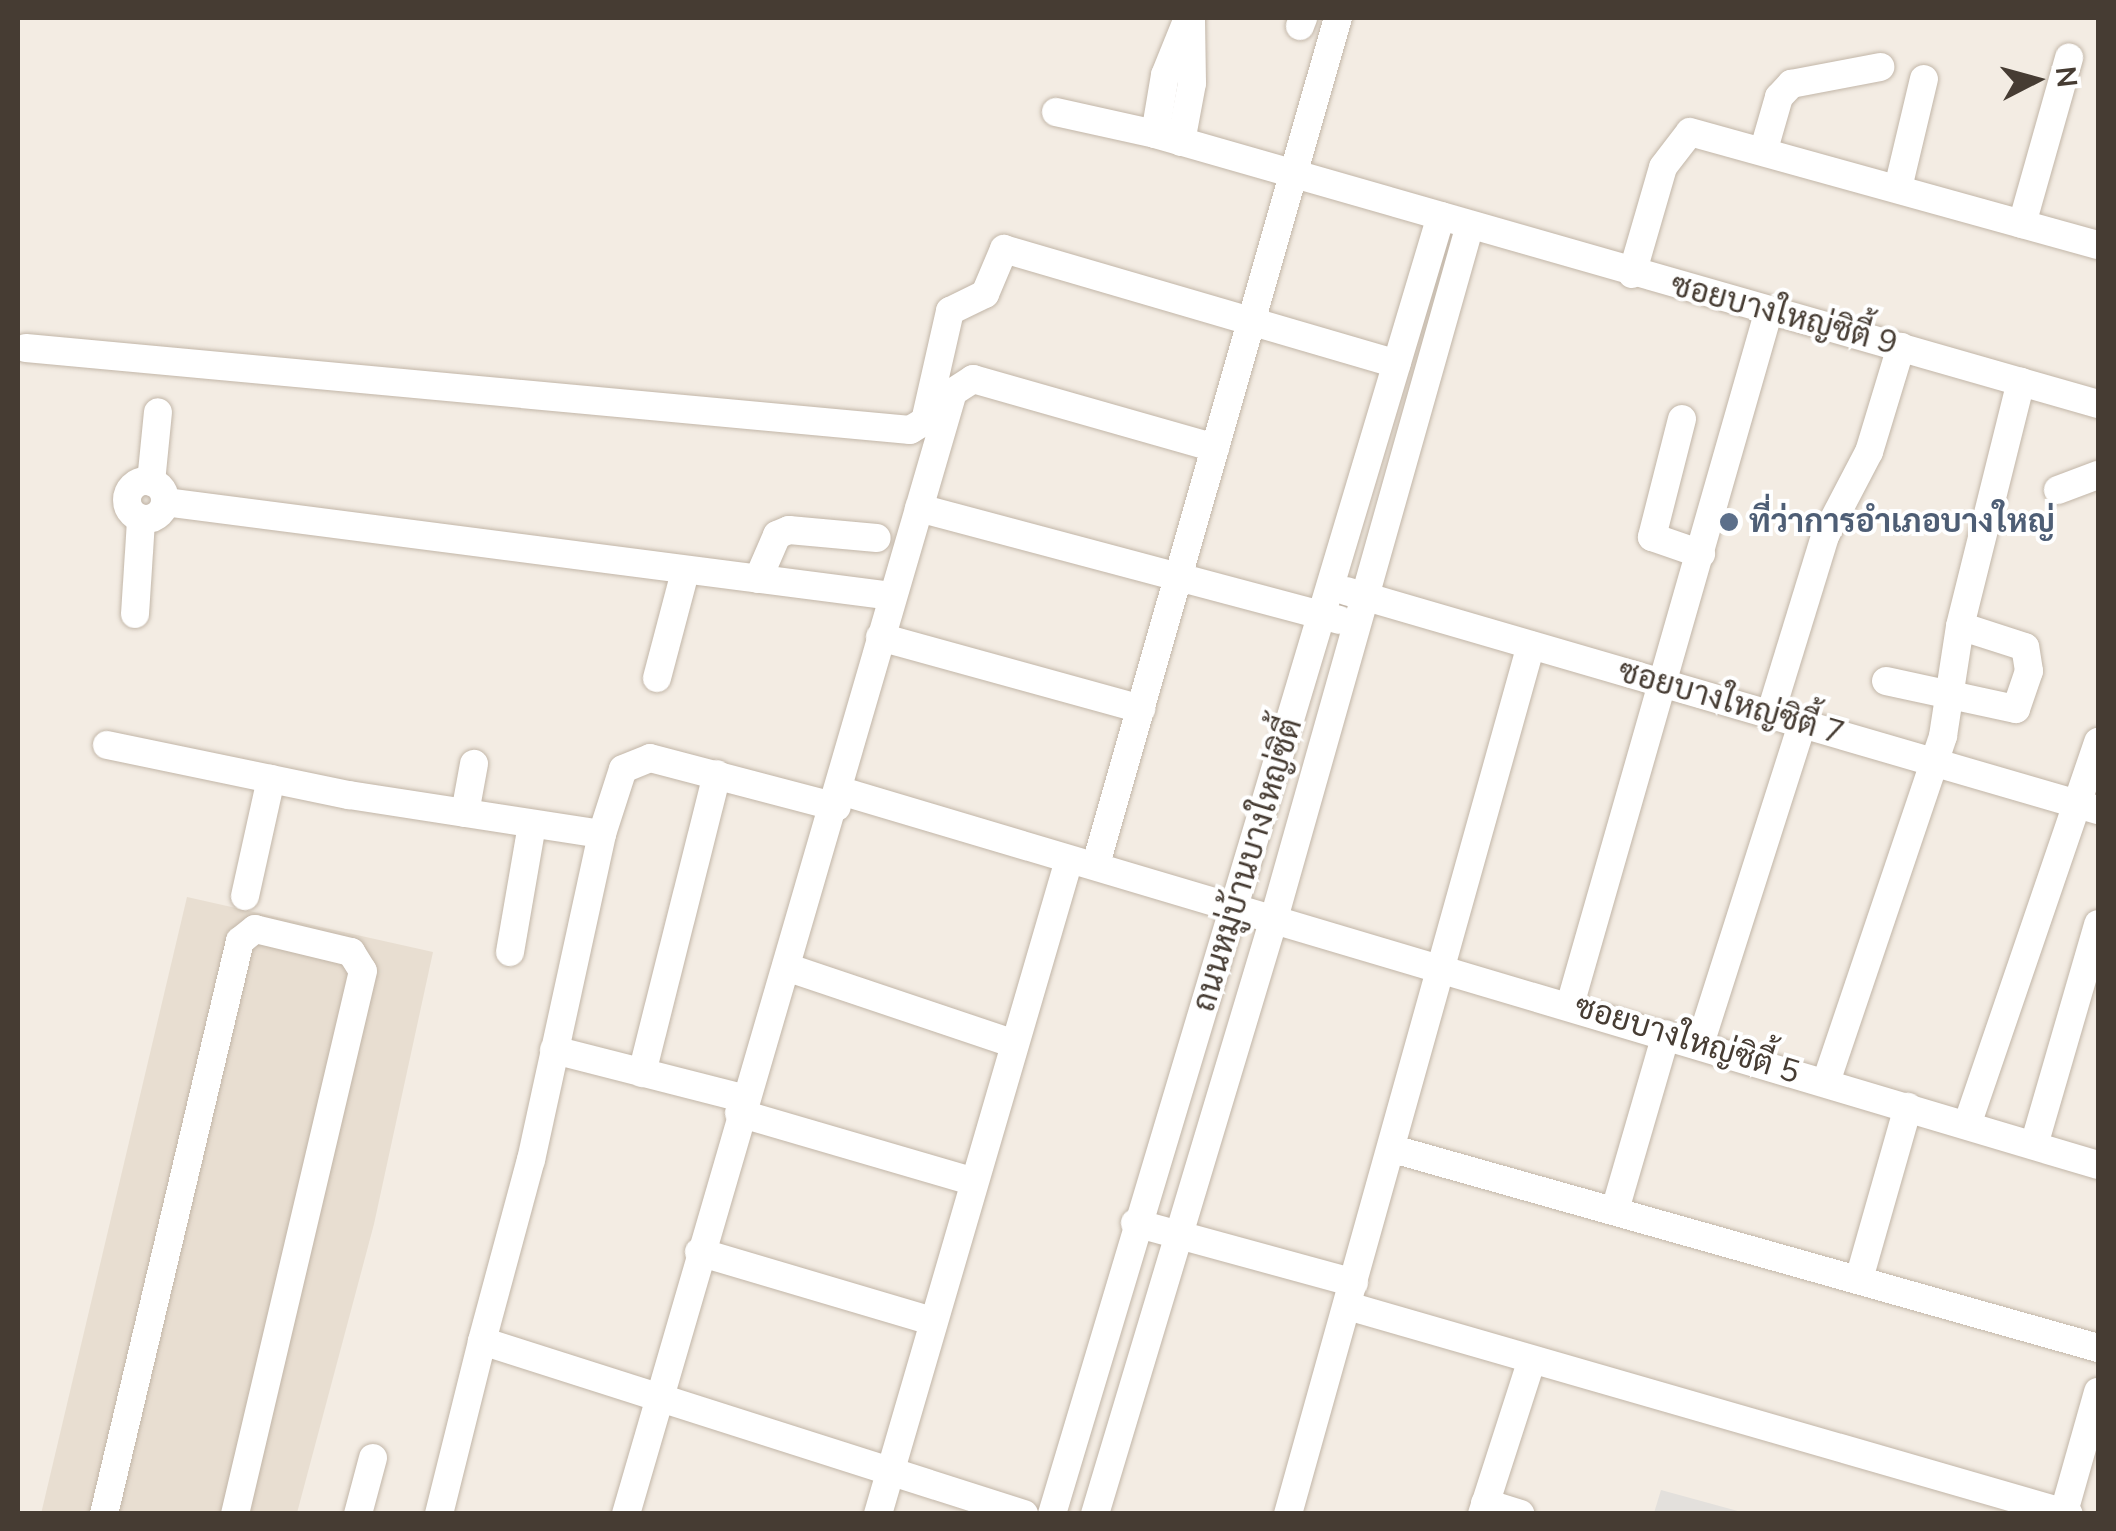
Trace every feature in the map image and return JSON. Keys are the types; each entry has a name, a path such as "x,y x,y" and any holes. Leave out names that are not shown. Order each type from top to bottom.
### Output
{"street":[{"path":"1168,138 1192,83 1189,18"},
{"path":"878,1514 1012,1044 1141,709 1338,18"},
{"path":"2022,224 2068,58"},
{"path":"1764,149 1779,97 1791,84 1880,67"},
{"path":"1898,188 1924,78"},
{"name":"ซอยบางใหญ่ซิตี้ 9","path":"1056,112 1168,138 1632,274 2098,404"},
{"path":"1632,274 1664,167 1681,137 1706,132 2098,245"},
{"name":"ถนนหมู่บ้านบางใหญ่ซิตี้","path":"1052,1514 1135,1223 1239,904 1441,216"},
{"name":"ถนนหมู่บ้านบางใหญ่ซิตี้","path":"1095,1514 1274,915 1470,225"},
{"path":"26,348 910,430 925,421 950,311 985,294 1004,249 1397,364"},
{"path":"1570,1005 1665,684 1768,310"},
{"path":"1770,714 1825,536 1868,452 1901,347"},
{"path":"626,1514 741,1105 789,968 839,799 880,637 953,392 964,380 1215,448"},
{"path":"1826,1082 1946,723 1945,694 1960,626 2022,382"},
{"path":"135,614 141,520 157,516 158,412"},
{"path":"1682,419 1652,537 1701,554"},
{"path":"2058,490 2098,475"},
{"path":"158,492 685,572 894,596"},
{"path":"920,508 1355,624"},
{"path":"758,579 777,535 789,530 877,538"},
{"path":"658,678 685,572"},
{"name":"ซอยบางใหญ่ซิตี้ 7","path":"1332,586 2090,808"},
{"path":"1886,681 2010,712 2029,670 2025,648 1960,626"},
{"path":"880,637 1141,709"},
{"path":"1288,1514 1445,967 1531,645"},
{"path":"1700,1044 1802,724"},
{"path":"1968,1125 2090,808 2098,742"},
{"path":"108,745 271,779 602,834 554,1050 439,1514"},
{"name":"ซอยบางใหญ่ซิตี้ 5","path":"602,834 616,781 635,762 650,758 839,799 1239,904 2098,1165"},
{"path":"465,813 474,764"},
{"path":"642,1072 717,774"},
{"path":"245,896 271,779"},
{"path":"510,952 532,824"},
{"path":"2034,1145 2098,924"},
{"path":"104,1514 240,941 256,929 351,952 362,971 235,1514"},
{"path":"789,968 1012,1044"},
{"path":"1615,1210 1666,1034"},
{"path":"554,1050 642,1072 972,1181"},
{"path":"1859,1279 1908,1107"},
{"path":"1392,1148 2098,1348"},
{"path":"1135,1223 1351,1295 1531,1362 2067,1513 2098,1392"},
{"path":"698,1252 932,1321"},
{"path":"482,1341 888,1474 1024,1514"},
{"path":"1520,1514 1484,1508 1531,1362"},
{"path":"358,1514 372,1458"}],"shaded area":[{"path":"187,897 433,952 374,1224 297,1513 41,1514"},
{"path":"1661,1490 1745,1513 1654,1513"}],"place":[{"name":"ที่ว่าการอำเภอบางใหญ่","path":"1729,522"}]}
